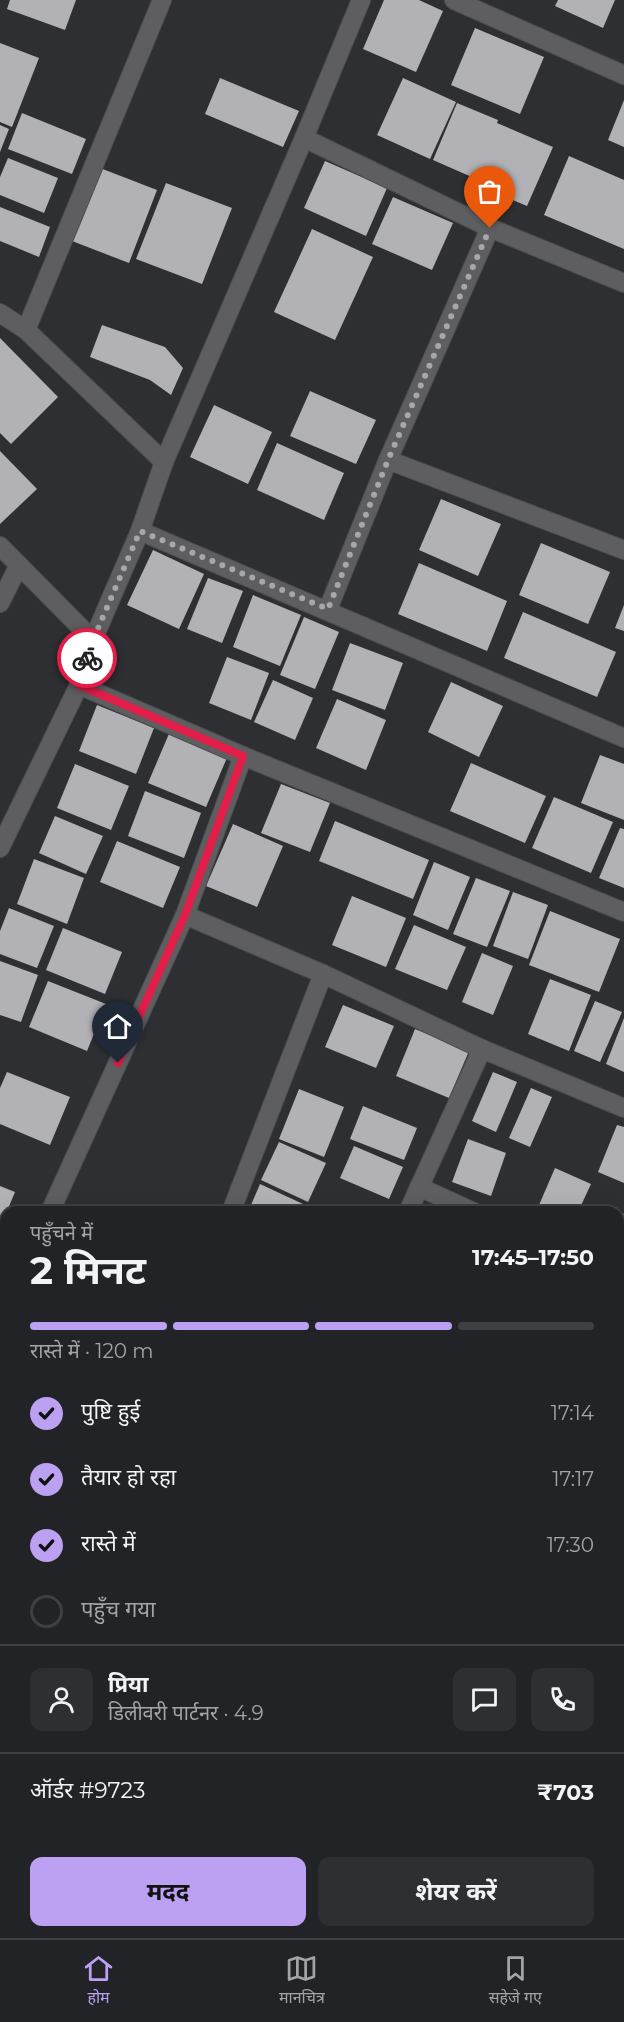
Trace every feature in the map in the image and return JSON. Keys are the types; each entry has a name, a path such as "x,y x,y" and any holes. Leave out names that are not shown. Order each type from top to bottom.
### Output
{"street":[{"path":"26,330 162,0"},
{"path":"0,848 79,685 93,640 140,531 164,462 304,138 360,0"},
{"path":"454,0 624,75"},
{"path":"304,138 490,228 624,283"},
{"path":"328,609 388,460 490,228"},
{"path":"0,314 26,330 164,462"},
{"path":"388,460 624,550"},
{"path":"140,531 328,609 624,738"},
{"path":"0,546 93,640"},
{"path":"0,603 19,565"},
{"path":"79,685 243,756 624,912"},
{"path":"53,1206 185,915 243,756"},
{"path":"185,915 323,974 482,1049 624,1108"},
{"path":"233,1206 323,974"},
{"path":"411,1206 482,1049"},
{"path":"419,1187 461,1206"}],"building":[{"path":"10,0 76,0 65,30 7,9"},
{"path":"384,0 419,0 443,11 416,72 363,49"},
{"path":"558,0 615,0 603,28 555,6"},
{"path":"475,28 544,57 520,114 451,85"},
{"path":"0,43 39,58 12,127 0,122"},
{"path":"220,78 299,111 283,147 205,114"},
{"path":"403,78 456,102 430,159 377,135"},
{"path":"624,100 624,147 608,140"},
{"path":"457,103 553,147 527,206 472,183 474,178 433,160"},
{"path":"22,113 86,139 72,174 8,149"},
{"path":"0,125 9,129 0,152"},
{"path":"569,156 624,180 624,249 544,215"},
{"path":"8,158 58,178 44,213 0,195 0,177"},
{"path":"325,161 387,188 366,236 304,208"},
{"path":"100,168 157,190 129,263 72,241"},
{"path":"166,183 232,208 202,284 136,259"},
{"path":"393,197 453,223 432,270 372,244"},
{"path":"0,207 50,227 39,257 0,241"},
{"path":"312,229 373,257 335,340 274,312"},
{"path":"102,325 165,347 183,368 171,395 150,380 90,357"},
{"path":"0,338 58,397 11,444 0,433"},
{"path":"310,391 376,420 356,464 290,436"},
{"path":"214,405 272,432 248,484 190,457"},
{"path":"277,443 344,473 324,520 257,490"},
{"path":"0,451 37,489 0,524"},
{"path":"441,499 501,524 478,576 419,550"},
{"path":"541,543 610,572 588,624 519,595"},
{"path":"153,550 204,574 179,629 127,605"},
{"path":"419,563 507,601 487,651 398,614"},
{"path":"208,578 243,591 222,643 187,629"},
{"path":"253,595 301,615 280,666 233,647"},
{"path":"624,605 624,631 615,628"},
{"path":"523,612 616,652 597,697 504,658"},
{"path":"304,617 339,632 315,689 280,675"},
{"path":"350,643 403,663 385,710 332,690"},
{"path":"227,657 269,673 251,720 209,703"},
{"path":"273,680 313,698 295,740 254,722"},
{"path":"451,682 503,706 479,757 428,732"},
{"path":"337,699 386,720 366,770 316,748"},
{"path":"97,705 154,728 136,774 79,751"},
{"path":"171,729 229,753 206,807 148,783"},
{"path":"600,755 624,764 624,820 581,803"},
{"path":"471,763 546,796 525,843 450,811"},
{"path":"75,764 129,786 111,830 57,808"},
{"path":"281,784 330,803 310,852 261,833"},
{"path":"145,791 201,813 184,858 128,836"},
{"path":"554,797 613,822 591,873 532,848"},
{"path":"55,816 103,836 86,874 39,853"},
{"path":"335,821 429,860 413,899 319,861"},
{"path":"233,824 283,846 257,907 206,886"},
{"path":"620,828 624,829 624,888 599,878"},
{"path":"117,841 180,867 163,908 100,882"},
{"path":"34,859 84,878 67,924 17,904"},
{"path":"434,862 470,877 448,930 413,915"},
{"path":"476,878 510,891 487,947 453,934"},
{"path":"513,892 548,905 528,959 493,946"},
{"path":"352,896 406,918 386,967 332,945"},
{"path":"9,908 54,926 37,968 0,954 0,931"},
{"path":"550,911 620,939 599,992 529,965"},
{"path":"414,925 466,947 447,990 395,969"},
{"path":"63,928 122,952 105,994 46,970"},
{"path":"482,953 513,966 493,1015 462,1002"},
{"path":"0,961 38,975 21,1022 0,1015"},
{"path":"550,979 591,995 569,1051 528,1034"},
{"path":"48,981 106,1004 87,1051 29,1027"},
{"path":"595,1001 622,1012 600,1062 574,1051"},
{"path":"343,1005 394,1026 376,1068 325,1047"},
{"path":"624,1018 624,1072 606,1064"},
{"path":"415,1029 469,1051 449,1098 396,1076"},
{"path":"7,1072 70,1097 50,1145 0,1124 0,1088"},
{"path":"493,1072 517,1082 496,1132 472,1121"},
{"path":"531,1088 552,1097 530,1147 509,1138"},
{"path":"299,1089 344,1107 324,1157 279,1139"},
{"path":"363,1106 417,1128 404,1160 350,1139"},
{"path":"617,1125 624,1127 624,1183 598,1172"},
{"path":"468,1139 506,1153 491,1196 452,1182"},
{"path":"279,1142 326,1163 308,1202 261,1180"},
{"path":"354,1146 403,1167 389,1199 340,1178"},
{"path":"555,1168 591,1184 581,1206 539,1206"},
{"path":"260,1184 303,1204 302,1206 251,1206"},
{"path":"0,1186 15,1192 9,1206 0,1206"}],"way so far":[{"path":"87,658 140,531 328,609 388,460 490,228"}],"route":[{"path":"87,658 79,685 243,756 185,915 118,1063"}]}
